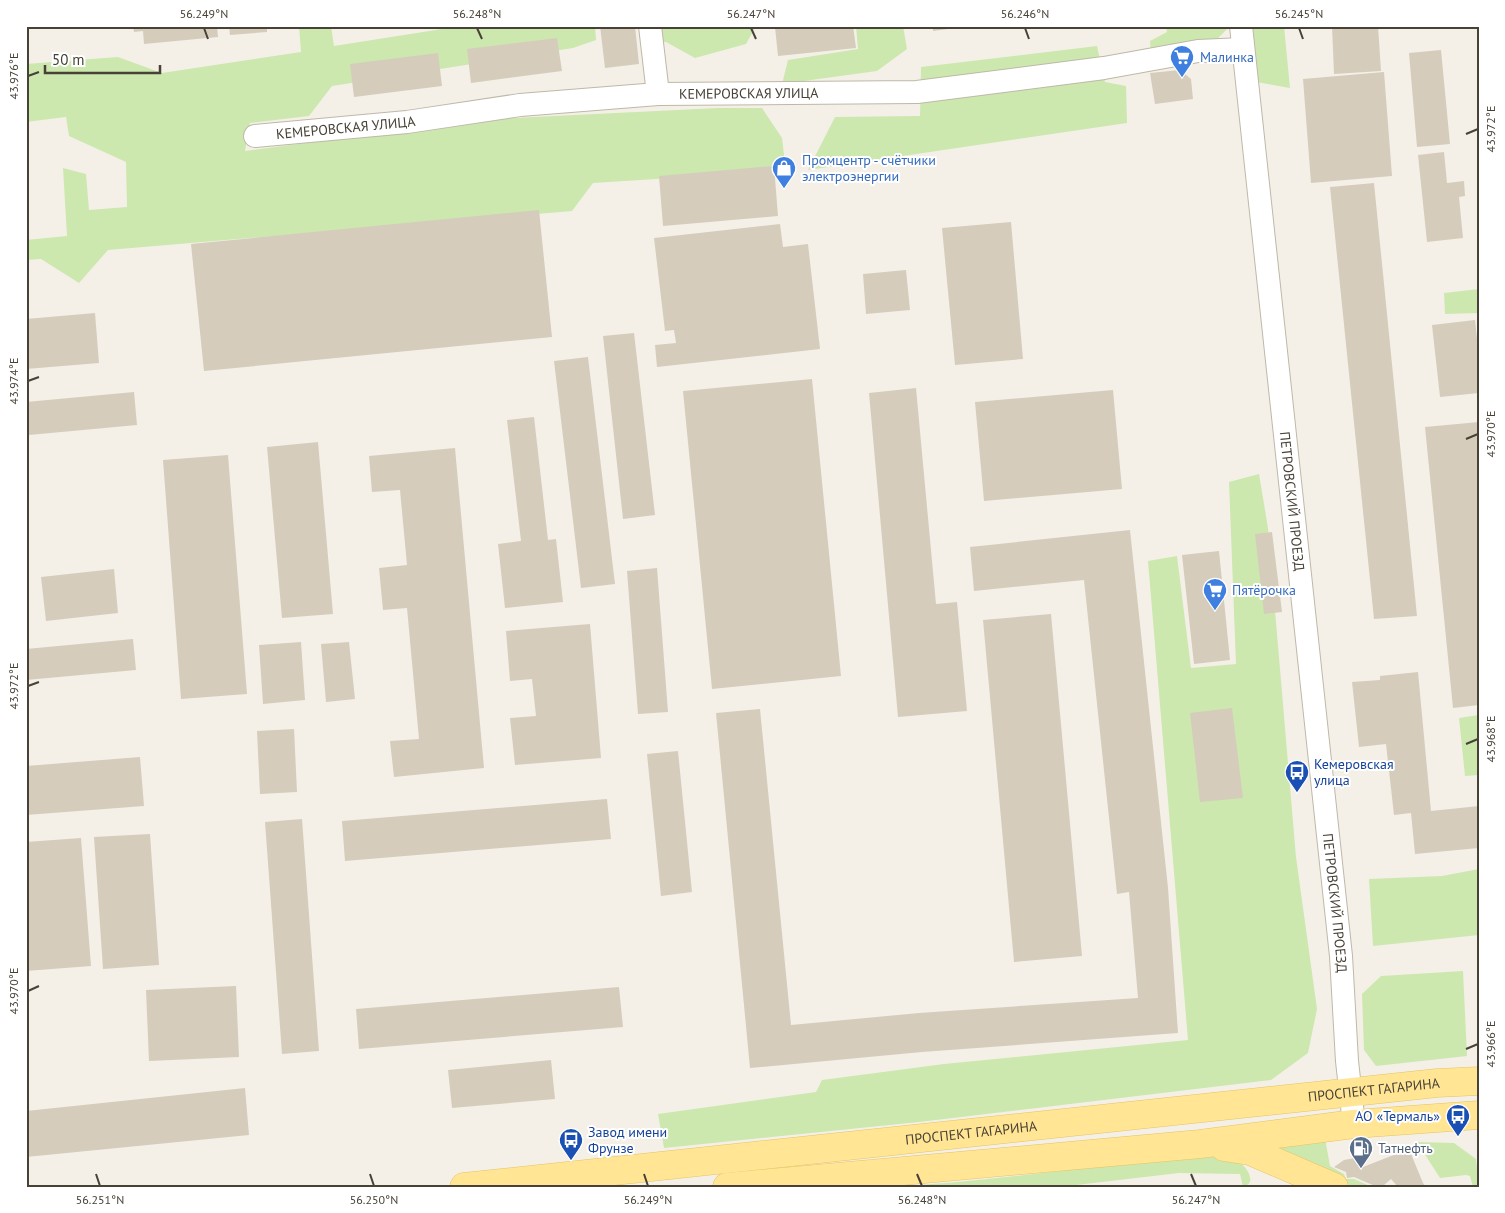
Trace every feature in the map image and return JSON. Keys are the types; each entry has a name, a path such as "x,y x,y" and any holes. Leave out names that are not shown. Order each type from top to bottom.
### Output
{"main road":[{"name":"ПРОСПЕКТ ГАГАРИНА","path":"464,1187 1437,1083 1479,1082"},
{"path":"727,1187 1200,1144 1354,1124 1479,1115"},
{"path":"1200,1144 1250,1151 1334,1187"}],"street":[{"path":"650,26 658,94"},
{"name":"ПЕТРОВСКИЙ ПРОЕЗД","path":"1241,26 1341,956 1346,1061 1354,1124"},
{"name":"КЕМЕРОВСКАЯ УЛИЦА","path":"254,136 407,122 520,105 658,94 917,92 1104,68 1198,51 1243,49"}],"green space":[{"path":"299,26 331,26 334,46 461,26 595,26 596,40 573,48 332,86 309,116 250,123 245,151 491,119 718,108 762,108 782,138 786,171 593,183 572,211 108,250 79,283 41,259 26,260 26,240 67,236 63,168 86,174 89,210 127,207 126,162 69,136 66,117 26,122 26,64 118,57 162,73 301,52"},
{"path":"643,26 756,26 746,44 695,58 666,42 645,44"},
{"path":"856,26 903,26 907,49 877,71 782,84 788,60 858,49"},
{"path":"1166,26 1227,26 1227,29 1193,64 1152,68 1150,41 1167,32"},
{"path":"1251,26 1284,26 1290,88 1256,82"},
{"path":"1097,46 1105,82 1126,86 1127,123 808,170 835,117 920,116 921,67"},
{"path":"1479,289 1479,313 1445,314 1444,293"},
{"path":"1259,474 1268,528 1296,857 1317,1009 1308,1053 1271,1080 919,1122 664,1148 658,1114 816,1092 822,1080 944,1064 1188,1040 1148,561 1177,556 1191,668 1236,664 1229,482"},
{"path":"1479,715 1479,775 1465,776 1459,718"},
{"path":"1479,869 1479,935 1373,946 1369,879 1442,876"},
{"path":"1463,971 1467,1056 1376,1066 1364,1050 1362,994 1381,976"},
{"path":"1325,1138 1330,1166 1344,1174 1346,1179 1354,1179 1372,1187 1354,1187 1256,1145"},
{"path":"1417,1142 1454,1143 1476,1159 1479,1187 1473,1187 1470,1176 1466,1175 1440,1178"},
{"path":"1209,1155 1237,1160 1249,1174 1250,1182 1248,1185 1243,1187 1240,1174 1179,1173 1059,1187 885,1187 1007,1177"}],"building":[{"path":"133,26 217,26 218,37 144,44 143,31 134,32"},
{"path":"229,26 267,26 267,32 230,35"},
{"path":"600,26 635,26 639,64 605,68"},
{"path":"853,26 856,48 778,56 775,27"},
{"path":"933,26 963,26 963,27 933,31"},
{"path":"1332,26 1378,26 1381,71 1334,74"},
{"path":"557,38 562,71 471,83 467,49"},
{"path":"1441,50 1450,144 1417,147 1409,53"},
{"path":"438,53 442,86 354,97 350,64"},
{"path":"1180,70 1191,79 1193,99 1155,104 1150,73"},
{"path":"1384,72 1392,176 1311,183 1303,79"},
{"path":"1444,152 1447,183 1464,181 1465,196 1459,197 1463,238 1427,242 1418,155"},
{"path":"774,166 778,216 663,226 659,176"},
{"path":"1374,183 1417,616 1374,619 1330,187"},
{"path":"539,210 552,337 204,371 191,244"},
{"path":"1011,222 1023,359 955,365 942,228"},
{"path":"780,224 783,247 808,244 820,349 657,367 655,345 676,343 674,330 665,331 654,238"},
{"path":"906,270 910,310 866,314 863,274"},
{"path":"95,313 99,363 26,369 26,319"},
{"path":"1475,320 1479,357 1479,393 1440,397 1432,325"},
{"path":"634,333 655,515 623,519 603,336"},
{"path":"588,357 615,584 581,588 554,361"},
{"path":"812,379 841,676 712,689 683,391"},
{"path":"916,388 936,604 957,602 967,711 898,717 869,393"},
{"path":"1113,390 1122,489 984,501 975,402"},
{"path":"134,392 137,425 29,435 26,402"},
{"path":"534,417 548,540 556,539 563,602 505,608 498,544 521,541 507,420"},
{"path":"1479,422 1479,705 1453,708 1425,427"},
{"path":"318,442 333,614 282,618 267,447"},
{"path":"455,448 484,768 394,777 390,741 419,739 407,608 383,610 379,568 407,565 400,490 372,492 369,456"},
{"path":"228,455 247,694 181,699 163,460"},
{"path":"1130,530 1168,888 1178,1033 922,1052 750,1068 716,713 760,709 791,1025 919,1013 1138,998 1129,892 1117,894 1084,580 974,591 970,547"},
{"path":"1272,532 1282,612 1264,614 1255,534"},
{"path":"1219,551 1230,660 1194,664 1182,555"},
{"path":"657,568 668,712 638,714 627,571"},
{"path":"114,569 118,613 46,621 41,577"},
{"path":"1051,614 1082,956 1014,962 983,620"},
{"path":"590,624 601,758 515,765 510,718 536,716 532,679 510,681 506,631"},
{"path":"133,639 136,670 26,680 26,649"},
{"path":"301,642 305,700 263,704 259,645"},
{"path":"349,642 355,699 326,702 321,644"},
{"path":"1418,672 1431,811 1479,806 1479,848 1415,854 1411,813 1394,815 1386,744 1359,747 1352,682 1380,680 1380,676"},
{"path":"1232,708 1243,798 1200,802 1190,713"},
{"path":"294,729 297,792 260,794 257,731"},
{"path":"678,751 692,892 661,896 647,754"},
{"path":"140,757 144,806 26,815 26,766"},
{"path":"607,799 611,839 345,861 342,821"},
{"path":"302,819 319,1051 282,1054 265,822"},
{"path":"150,834 159,965 103,969 94,837"},
{"path":"81,838 91,966 26,971 26,842"},
{"path":"236,986 239,1057 149,1061 146,990"},
{"path":"619,987 623,1027 359,1049 356,1009"},
{"path":"551,1060 555,1099 452,1108 448,1070"},
{"path":"245,1088 249,1135 26,1157 26,1111"},
{"path":"1409,1149 1426,1187 1398,1187 1391,1179 1384,1185 1375,1186 1354,1177 1347,1178 1346,1172 1334,1167 1344,1160 1360,1157 1363,1167"}],"place":[{"name":"Малинка","path":"1182,78"},
{"name":"Промцентр - счётчики электроэнергии","path":"784,189"},
{"name":"Пятёрочка","path":"1215,611"},
{"name":"Кемеровская улица","path":"1297,793"},
{"name":"АО «Термаль»","path":"1458,1137"},
{"name":"Завод имени Фрунзе","path":"571,1161"},
{"name":"Татнефть","path":"1361,1169"}]}
